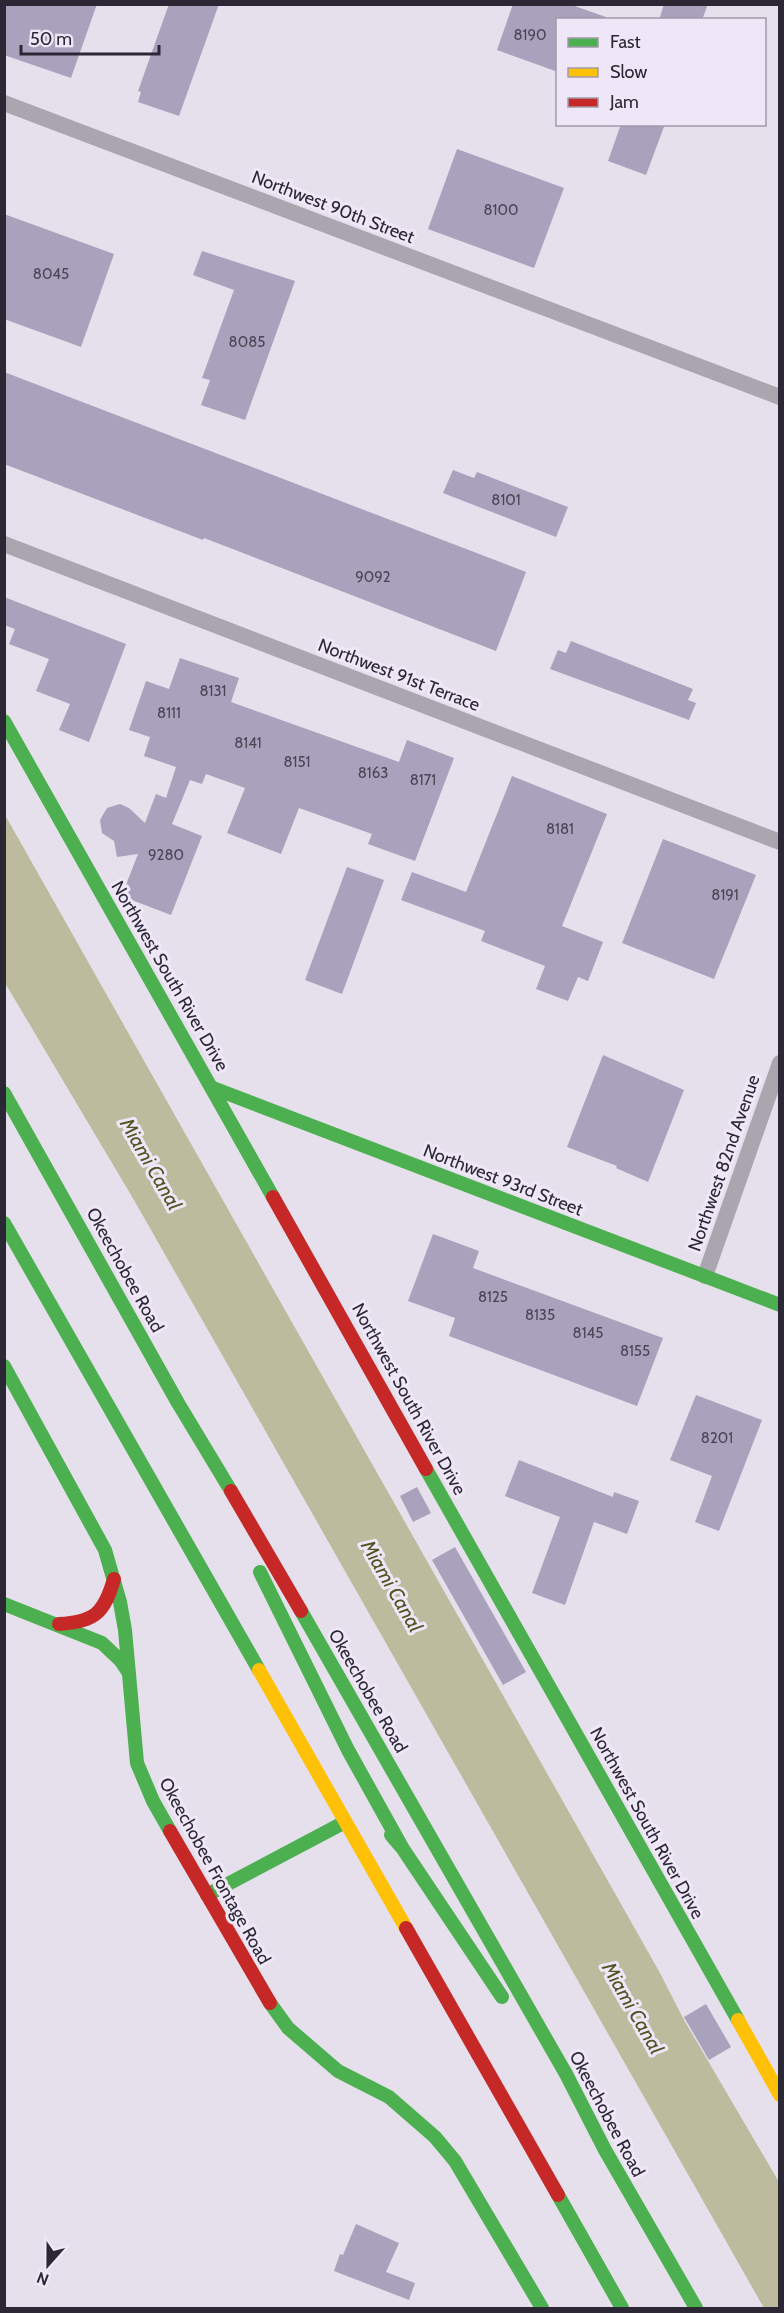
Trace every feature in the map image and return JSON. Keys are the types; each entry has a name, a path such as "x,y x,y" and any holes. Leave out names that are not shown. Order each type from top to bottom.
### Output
{"main road":[{"name":"Northwest South River Drive","path":"4,721 780,2096"},
{"name":"Northwest 93rd Street","path":"213,1088 780,1305"},
{"name":"Okeechobee Road","path":"4,1093 178,1403 353,1701 566,2074 605,2150 696,2308"},
{"path":"4,1223 622,2308"},
{"name":"Okeechobee Frontage Road","path":"4,1366 84,1508 105,1550 114,1578 125,1630 137,1763 153,1801 262,1992 288,2028 338,2071 389,2097 435,2137 455,2161 542,2308"},
{"path":"178,1403 348,1750 403,1849"},
{"path":"58,1624 78,1623 99,1615 109,1598 114,1578"},
{"path":"4,1604 102,1642 121,1661 129,1673"},
{"path":"348,1750 355,1772 356,1787"},
{"path":"345,1822 353,1805"},
{"path":"207,1895 345,1822 367,1823 393,1836 507,2005"},
{"path":"527,2034 605,2150"}],"street":[{"name":"Northwest 90th Street","path":"4,103 780,397"},
{"name":"Northwest 91st Terrace","path":"4,544 780,842"},
{"name":"Northwest 82nd Avenue","path":"705,1276 780,1063"}],"water":[{"name":"Miami Canal","path":"5,815 660,1973 684,2020 779,2182 779,2308 764,2308 134,1200 5,983"}],"building":[{"path":"4,4 97,4 71,78 4,55"},
{"path":"169,4 219,4 179,116 138,102 141,92 138,91"},
{"path":"513,4 569,4 606,17 556,18 556,71 497,50"},
{"path":"664,4 708,4 703,18 660,18"},
{"path":"620,126 664,126 646,175 608,161"},
{"path":"457,149 564,188 534,268 428,229"},
{"path":"4,214 114,254 81,347 4,319"},
{"path":"202,251 295,281 245,420 201,405 210,380 202,378 234,290 193,275"},
{"path":"4,372 526,572 496,651 204,538 203,540 4,464"},
{"path":"453,470 474,478 477,472 568,507 556,537 443,493"},
{"path":"4,597 126,644 89,742 59,730 70,704 36,691 49,659 9,644 15,629 4,625"},
{"path":"571,641 693,689 688,700 696,703 689,720 550,669 558,650 566,653"},
{"path":"180,658 239,678 231,702 399,762 407,740 454,758 415,861 368,844 372,834 299,808 281,854 227,833 245,788 206,774 202,784 190,780 172,824 202,836 171,915 129,899 124,890 138,854 117,857 114,841 102,833 100,820 107,808 120,804 129,808 145,823 156,794 166,798 176,767 144,756 150,737 129,730 146,681 169,689"},
{"path":"512,776 607,814 562,926 603,942 588,981 578,977 568,1001 536,989 545,966 481,941 485,931 401,900 412,872 466,892"},
{"path":"663,839 756,875 714,979 622,943"},
{"path":"347,867 384,880 342,994 305,980"},
{"path":"603,1055 684,1090 648,1182 616,1168 617,1166 567,1147"},
{"path":"433,1234 479,1251 473,1268 663,1338 637,1406 449,1336 455,1318 408,1301"},
{"path":"696,1395 762,1420 719,1531 695,1522 712,1476 670,1460"},
{"path":"519,1460 613,1497 614,1492 639,1501 627,1534 594,1522 565,1605 532,1593 560,1517 505,1496"},
{"path":"417,1487 431,1513 413,1522 400,1496"},
{"path":"455,1547 526,1672 503,1685 432,1560"},
{"path":"706,2004 731,2047 709,2060 684,2017"},
{"path":"356,2224 399,2243 386,2272 415,2283 409,2300 334,2271"}],"traffic: fast":[{"path":"4,721 273,1197"},
{"path":"213,1088 780,1305"},
{"path":"4,1093 178,1403 231,1491"},
{"path":"4,1223 259,1670"},
{"path":"4,1366 105,1550 120,1602 125,1630 137,1763 153,1801 170,1831"},
{"path":"426,1469 738,2020"},
{"path":"260,1572 348,1750 403,1849"},
{"path":"4,1604 102,1643 121,1661 129,1673"},
{"path":"301,1611 566,2074 605,2150 696,2308"},
{"path":"207,1895 345,1822"},
{"path":"391,1835 403,1849 502,1997"},
{"path":"270,2003 288,2028 338,2071 389,2097 435,2137 455,2161 542,2308"},
{"path":"558,2195 622,2308"}],"traffic: slow":[{"path":"259,1670 406,1928"},
{"path":"738,2020 780,2095"}],"traffic: jam":[{"path":"273,1197 426,1469"},
{"path":"231,1491 301,1611"},
{"path":"59,1624 81,1621 96,1614 102,1608 114,1579"},
{"path":"170,1831 270,2003"},
{"path":"406,1928 558,2195"}]}
